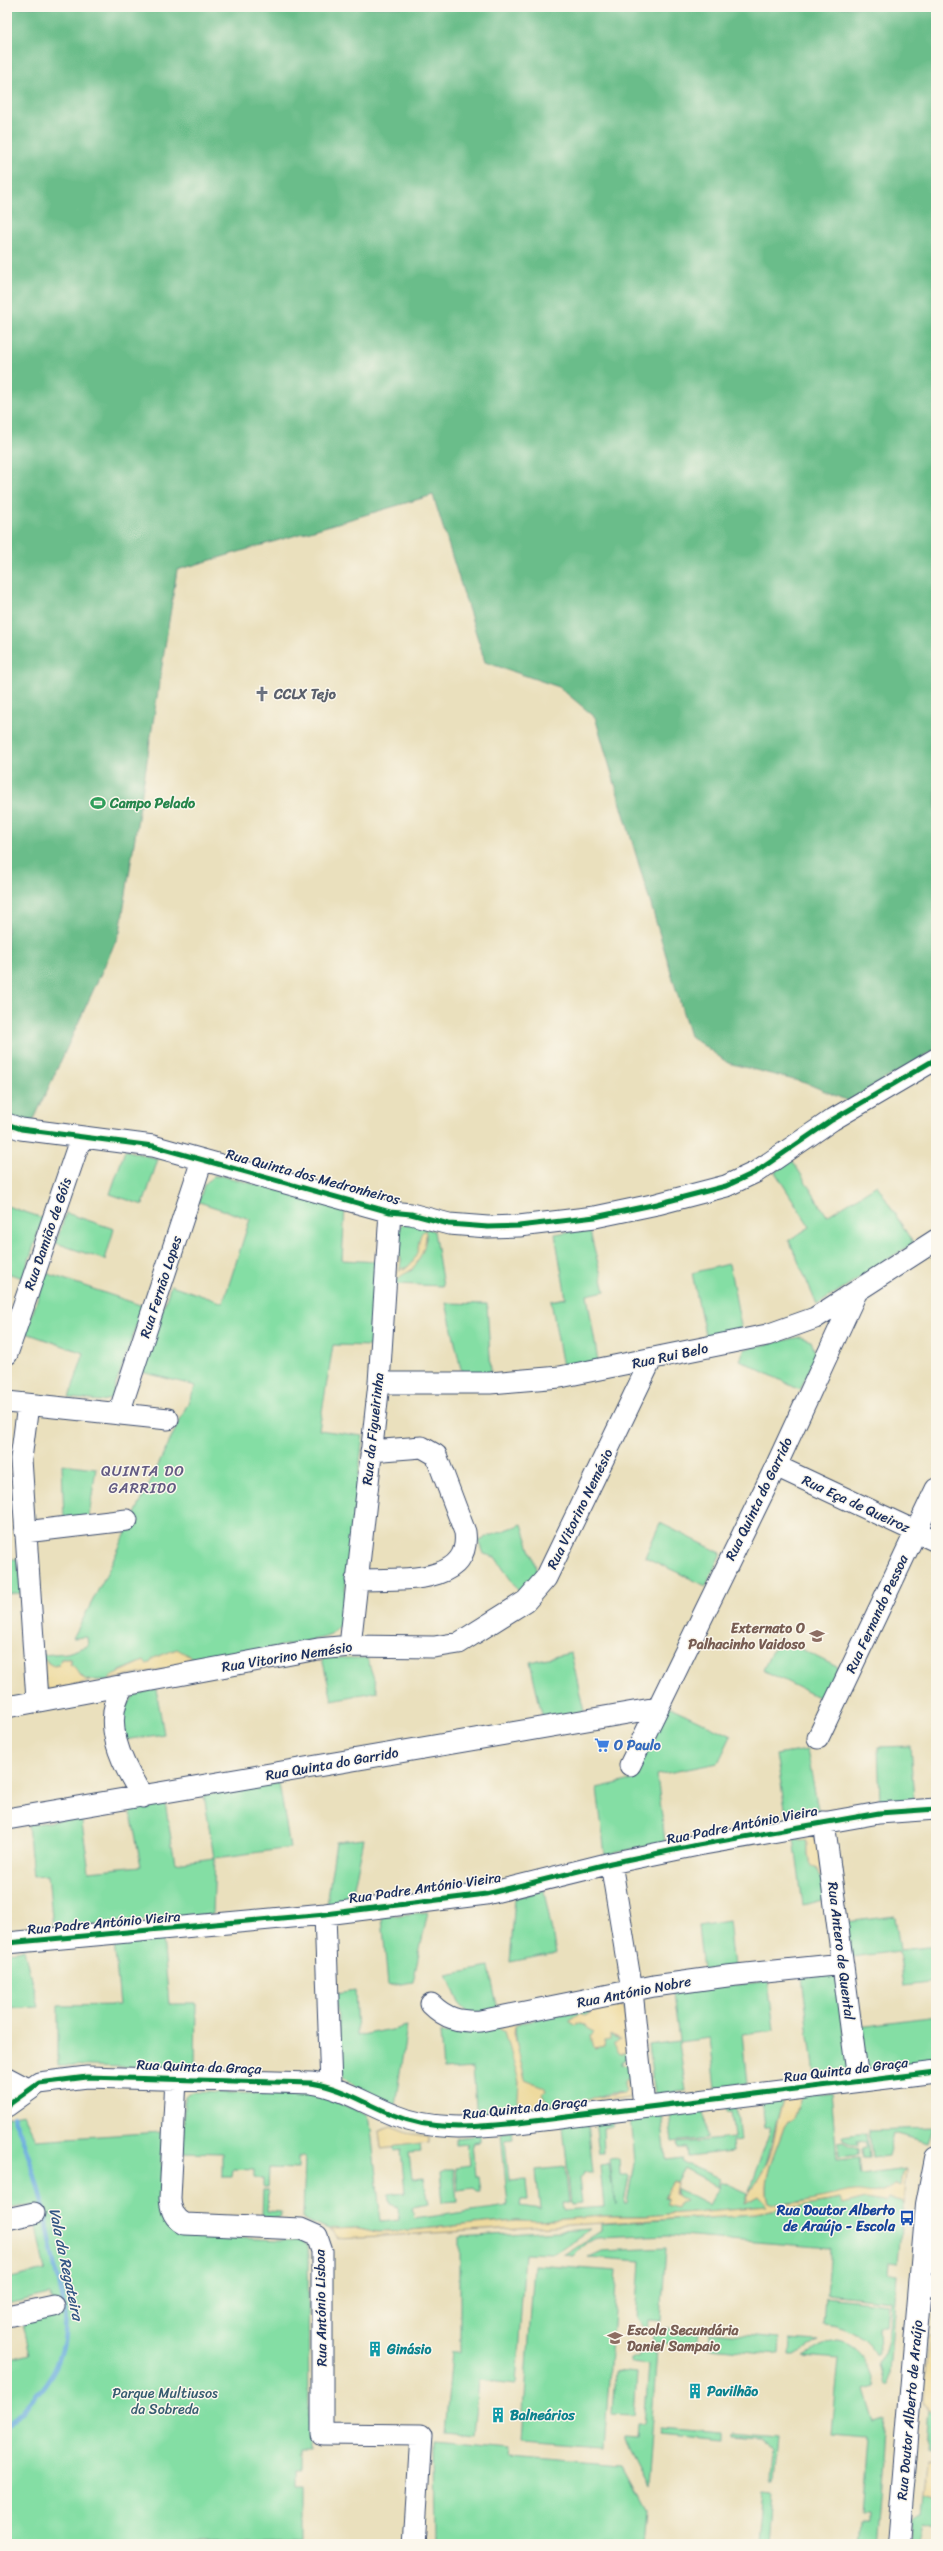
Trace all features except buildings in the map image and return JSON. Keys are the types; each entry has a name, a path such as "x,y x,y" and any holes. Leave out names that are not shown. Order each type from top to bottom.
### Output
{"main road":[{"name":"Rua Doutor Alberto de Araújo","path":"898,2544 928,2285 927,2204 936,2158"}],"street":[{"name":"Rua Quinta dos Medronheiros","path":"7,1124 20,1129 154,1146 390,1212 467,1226 519,1226 595,1217 656,1204 726,1186 756,1172 832,1120 936,1059"},
{"name":"Rua Damião de Góis","path":"7,1354 81,1137"},
{"name":"Rua Fernão Lopes","path":"119,1413 202,1160"},
{"name":"Rua da Figueirinha","path":"350,1646 356,1580 379,1384 390,1212"},
{"name":"Rua Rui Belo","path":"379,1384 525,1381 560,1377 651,1360 791,1328 815,1318 936,1240"},
{"name":"Rua Quinta do Garrido","path":"630,1765 776,1466 858,1289"},
{"name":"Rua Vitorino Nemésio","path":"7,1707 37,1700 285,1655 350,1646 448,1646 470,1638 526,1601 538,1589 554,1565 651,1360"},
{"path":"7,1402 168,1419"},
{"path":"28,1405 21,1459 37,1700"},
{"path":"356,1580 438,1575 461,1559 466,1542 462,1525 436,1455 422,1447 371,1451"},
{"name":"Rua Eça de Queiroz","path":"776,1466 936,1542"},
{"name":"Rua Fernando Pessoa","path":"818,1738 936,1489"},
{"path":"25,1532 127,1520"},
{"path":"124,1684 113,1706 114,1732 127,1768 143,1797"},
{"name":"Rua Quinta do Garrido","path":"7,1820 657,1708"},
{"name":"Rua Padre António Vieira","path":"7,1943 325,1914 486,1894 611,1863 824,1822 879,1812 936,1809"},
{"name":"Rua Antero de Quental","path":"824,1822 858,2080"},
{"path":"611,1863 632,1991 644,2106"},
{"path":"325,1914 331,2086"},
{"name":"Rua António Nobre","path":"431,2004 442,2014 453,2020 480,2021 632,1991 726,1976 843,1964"},
{"name":"Rua Quinta da Graça","path":"7,2106 39,2082 87,2076 311,2083 331,2086 395,2116 452,2128 511,2124 644,2106 936,2072"},
{"path":"7,2078 28,2089"},
{"name":"Rua António Lisboa","path":"176,2079 170,2198 171,2210 176,2219 185,2224 301,2229 317,2236 322,2251 322,2434 422,2435 414,2544"},
{"path":"7,2219 34,2212"},
{"path":"7,2316 54,2306"}],"green space":[{"path":"7,7 936,7 936,1049 848,1101 806,1083 728,1063 690,1036 595,717 559,687 485,662 433,495 177,570 120,932 30,1128 17,1124 7,1113"},
{"path":"125,1150 158,1159 143,1205 110,1194"},
{"path":"792,1160 827,1216 877,1185 913,1243 817,1305 789,1240 810,1227 775,1172"},
{"path":"213,1176 222,1176 345,1207 342,1260 378,1262 372,1346 333,1345 319,1430 363,1436 341,1625 331,1635 322,1638 199,1662 186,1655 173,1651 154,1658 150,1663 146,1664 144,1661 120,1671 109,1680 86,1680 70,1664 70,1659 61,1659 59,1665 54,1666 43,1659 42,1655 67,1653 88,1646 87,1637 73,1638 105,1577 196,1386 142,1372 171,1285 223,1303 250,1219 199,1202 204,1185"},
{"path":"7,1206 43,1218 23,1278 7,1273"},
{"path":"66,1213 114,1229 105,1260 56,1243"},
{"path":"407,1222 434,1231 443,1286 395,1284 397,1277 412,1270 426,1239 426,1234 419,1241 418,1251 414,1260 408,1267 399,1272 401,1260 397,1248 398,1227"},
{"path":"589,1228 605,1291 587,1295 598,1361 563,1367 551,1301 566,1298 555,1234"},
{"path":"729,1264 742,1331 706,1339 692,1273"},
{"path":"46,1273 143,1306 111,1399 102,1401 69,1398 84,1353 26,1333"},
{"path":"446,1303 487,1304 491,1373 462,1374"},
{"path":"800,1337 811,1341 816,1355 800,1390 740,1360 745,1349"},
{"path":"62,1464 96,1468 89,1517 64,1520"},
{"path":"660,1523 721,1553 706,1586 645,1557"},
{"path":"522,1524 537,1571 520,1593 495,1557 484,1554 479,1540"},
{"path":"7,1559 19,1559 21,1593 7,1594"},
{"path":"778,1638 839,1668 824,1700 763,1670"},
{"path":"571,1653 584,1712 543,1719 530,1662"},
{"path":"322,1658 367,1658 378,1691 332,1700"},
{"path":"156,1689 164,1734 124,1740 124,1720 127,1706 131,1700 137,1696"},
{"path":"668,1706 731,1736 718,1763 657,1775 665,1842 605,1855 597,1788 632,1780"},
{"path":"910,1746 914,1801 880,1803 878,1747"},
{"path":"807,1750 819,1814 787,1820 776,1755"},
{"path":"279,1783 290,1848 215,1858 213,1914 53,1928 48,1875 33,1876 28,1825 81,1817 89,1871 141,1866 130,1808 165,1802 175,1863 214,1858 204,1795"},
{"path":"794,1838 807,1841 807,1855 817,1867 824,1885 826,1899 803,1905"},
{"path":"364,1839 351,1901 327,1904 336,1842"},
{"path":"544,1890 556,1953 510,1962 515,1898"},
{"path":"428,1912 413,1982 388,1986 382,1917"},
{"path":"895,1916 900,1950 936,1946 936,1982 904,1986 899,1951 851,1957 846,1922"},
{"path":"729,1921 734,1967 703,1970 698,1926"},
{"path":"163,1938 169,2004 196,2004 195,2069 58,2065 58,2006 120,2005 114,1942"},
{"path":"24,1950 38,2007 7,2009 7,1952"},
{"path":"489,1967 498,2010 467,2013 459,2003 447,1975"},
{"path":"836,1974 849,2072 814,2076 802,1977"},
{"path":"768,1981 774,2030 742,2034 747,2084 716,2088 710,2038 679,2042 686,2091 655,2094 648,2045 679,2041 673,1993"},
{"path":"355,1990 357,2036 407,2026 395,2105 371,2095 355,2086 348,2081 339,2067 337,1993"},
{"path":"591,2008 590,2012 585,2016 580,2013 569,2021 577,2026 578,2023 585,2025 595,2033 591,2036 594,2042 605,2041 611,2035 620,2041 614,2045 631,2054 631,2057 622,2061 622,2065 632,2066 634,2090 631,2089 625,2079 624,2084 627,2089 624,2093 618,2092 605,2094 577,2105 555,2108 547,2102 537,2086 525,2080 517,2047 515,2026 521,2022"},
{"path":"936,2016 936,2061 867,2070 859,2026"},
{"path":"496,2027 505,2031 515,2062 519,2082 518,2110 517,2113 477,2118 473,2068 443,2070 440,2033"},
{"path":"192,2092 322,2096 367,2115 370,2120 381,2222 399,2220 398,2207 390,2204 388,2194 405,2192 401,2150 394,2151 393,2146 420,2143 421,2152 409,2153 412,2179 424,2178 429,2204 412,2207 414,2219 508,2206 501,2133 512,2131 513,2139 505,2140 509,2181 526,2180 528,2200 521,2200 520,2206 540,2209 536,2170 565,2167 569,2202 562,2202 563,2210 604,2207 600,2165 609,2164 615,2205 610,2160 619,2159 620,2175 629,2175 624,2204 627,2204 634,2162 630,2117 661,2113 666,2159 682,2157 683,2162 720,2178 717,2186 685,2169 677,2183 673,2181 664,2198 680,2203 684,2201 678,2198 675,2188 708,2205 721,2181 748,2193 745,2203 758,2196 768,2206 645,2216 603,2216 540,2221 517,2220 390,2232 377,2232 359,2228 330,2229 303,2219 305,2157 298,2157 298,2169 269,2168 268,2187 263,2187 263,2179 254,2178 254,2170 233,2169 232,2177 222,2177 222,2153 183,2152 184,2104 186,2097"},
{"path":"831,2092 837,2159 859,2157 861,2175 906,2169 902,2173 900,2186 895,2185 880,2192 836,2194 827,2198 773,2205 768,2202 766,2185 770,2165 784,2127 788,2121 793,2120 802,2096"},
{"path":"762,2100 783,2101 763,2171 749,2191 771,2128 765,2128"},
{"path":"736,2104 740,2140 732,2141 733,2151 688,2156 687,2148 679,2148 678,2143 734,2138 731,2111 726,2112 726,2105"},
{"path":"704,2108 707,2138 672,2142 669,2112"},
{"name":"Parque Multiusos da Sobreda","path":"23,2114 36,2140 162,2132 160,2212 169,2226 181,2234 192,2236 302,2241 308,2246 309,2450 299,2450 299,2469 293,2469 293,2485 301,2485 301,2544 7,2544 7,2360 30,2354 22,2319 54,2302 50,2294 7,2304 7,2279 45,2270 31,2205 7,2209 7,2117"},
{"path":"612,2119 613,2126 603,2128 604,2154 599,2154 595,2121"},
{"path":"587,2122 592,2172 584,2172 579,2179 582,2203 571,2204 563,2125"},
{"path":"934,2128 929,2143 894,2133 888,2156 872,2158 869,2130"},
{"path":"867,2133 869,2158 862,2158 861,2149 866,2148 866,2142 857,2141 858,2146 844,2139 843,2136"},
{"path":"480,2135 480,2142 472,2143 475,2176 479,2176 481,2192 477,2192 474,2188 458,2190 456,2168 469,2166 467,2144 456,2145 456,2138"},
{"path":"844,2141 858,2149 858,2154 839,2156 838,2142"},
{"path":"447,2169 454,2169 457,2202 443,2203 440,2172"},
{"path":"263,2190 268,2190 267,2211 281,2212 280,2218 262,2217"},
{"path":"866,2198 883,2201 888,2198 901,2201 903,2205 898,2263 888,2262 887,2274 897,2275 888,2385 885,2385 880,2364 886,2350 891,2301 827,2294 831,2248 668,2235 597,2238 585,2243 573,2256 563,2255 601,2231 601,2224 755,2214 840,2199 842,2204"},
{"path":"591,2229 554,2254 525,2253 516,2384 479,2380 474,2436 445,2433 452,2352 460,2352 460,2237"},
{"path":"666,2248 661,2320 648,2319 647,2332 636,2318 640,2261 588,2257 601,2251"},
{"path":"534,2265 617,2271 604,2447 522,2441"},
{"path":"826,2297 888,2304 886,2326 878,2326 879,2355 876,2355 866,2342 854,2333 840,2327 824,2324"},
{"path":"654,2327 699,2331 697,2347 652,2343"},
{"path":"709,2332 779,2338 778,2354 708,2348"},
{"path":"790,2339 818,2341 794,2355 789,2355"},
{"path":"837,2341 852,2347 867,2364 875,2387 864,2390 874,2423 885,2420 875,2544 858,2544 860,2519 867,2519 867,2510 861,2510 867,2437 832,2434 839,2359 804,2356 826,2343"},
{"path":"640,2349 657,2351 647,2486 624,2441 624,2438 636,2439 637,2424 644,2424 649,2365 630,2363 630,2359 639,2356"},
{"path":"615,2371 637,2373 634,2415 612,2414"},
{"path":"929,2409 936,2417 936,2448 926,2448"},
{"path":"659,2428 723,2433 723,2440 658,2434"},
{"path":"734,2434 778,2438 774,2480 771,2480 773,2451 763,2439 734,2437"},
{"path":"435,2442 509,2449 508,2457 622,2466 645,2509 642,2544 436,2544"},
{"path":"764,2490 773,2491 769,2544 750,2544 759,2541"},
{"path":"923,2496 936,2500 936,2530 924,2527 920,2543 922,2544 911,2544 912,2520 921,2516"}],"sand":[{"path":"425,1230 426,1239 417,1262 411,1270 400,1277 395,1284 397,1248 401,1260 399,1272 403,1267 404,1270 415,1258 420,1237"},
{"path":"177,1649 199,1662 109,1680 111,1676 144,1661 146,1664 150,1663 154,1658"},
{"path":"43,1659 54,1666 59,1665 61,1659 70,1659 70,1664 81,1676 91,1681 50,1690 46,1687"},
{"path":"813,1835 818,1838 824,1885 817,1867 812,1866 807,1855 807,1841 794,1838"},
{"path":"618,2004 624,2009 631,2054 620,2054 614,2045 620,2040 611,2035 611,2040 605,2041 604,2046 594,2048 591,2036 594,2033 588,2030 585,2025 578,2023 577,2026 569,2021 580,2013 585,2016 590,2013 591,2008"},
{"path":"521,2022 515,2026 514,2032 525,2080 545,2088 546,2091 543,2094 547,2102 555,2108 517,2113 519,2082 505,2031 496,2027"},
{"path":"628,2078 629,2085 634,2090 629,2097 578,2105 592,2098 624,2093 627,2089 624,2083 625,2079"},
{"path":"802,2096 793,2120 788,2121 784,2127 770,2165 766,2185 768,2202 775,2204 797,2203 845,2192 879,2192 895,2184 900,2186 902,2173 906,2169 903,2205 901,2201 888,2198 884,2201 866,2198 842,2204 840,2199 755,2214 337,2238 330,2229 359,2228 377,2232 390,2232 517,2220 540,2221 603,2216 645,2216 767,2206 758,2196 745,2203 771,2153 783,2101"},
{"path":"391,2126 412,2134 429,2136 429,2142 381,2148 379,2130"},
{"path":"673,2181 677,2183 675,2194 685,2201 680,2203 678,2208 667,2205 667,2198 664,2198"},
{"path":"928,2335 936,2335 936,2417 923,2403"},
{"path":"926,2459 936,2460 934,2472 936,2473 936,2500 923,2496"}],"waterway":[{"name":"Vala da Regateira","path":"7,2426 32,2401 51,2375 63,2346 65,2330 65,2311 38,2187 23,2139 13,2116"}],"cycle path":[{"path":"7,1124 21,1129 153,1146 390,1212 411,1214 449,1224 488,1227 519,1226 595,1217 657,1204 726,1186 756,1172 832,1120 936,1059"},
{"path":"7,1943 325,1914 486,1894 611,1863 698,1845 879,1813 936,1809"},
{"path":"7,2106 39,2083 87,2077 311,2083 333,2088 384,2111 409,2120 440,2126 471,2127 518,2123 936,2072"}],"place":[{"name":"CCLX Tejo","path":"262,694"},
{"name":"Campo Pelado","path":"98,803"},
{"name":"Externato O Palhacinho Vaidoso","path":"817,1636"},
{"name":"O Paulo","path":"602,1745"},
{"name":"Rua Doutor Alberto de Araújo - Escola","path":"907,2218"},
{"name":"Escola Secundária Daniel Sampaio","path":"615,2338"},
{"name":"Ginásio","path":"375,2349"},
{"name":"Pavilhão","path":"695,2391"},
{"name":"Balneários","path":"498,2415"}],"district":[{"name":"QUINTA DO GARRIDO","path":"143,1480"}]}
